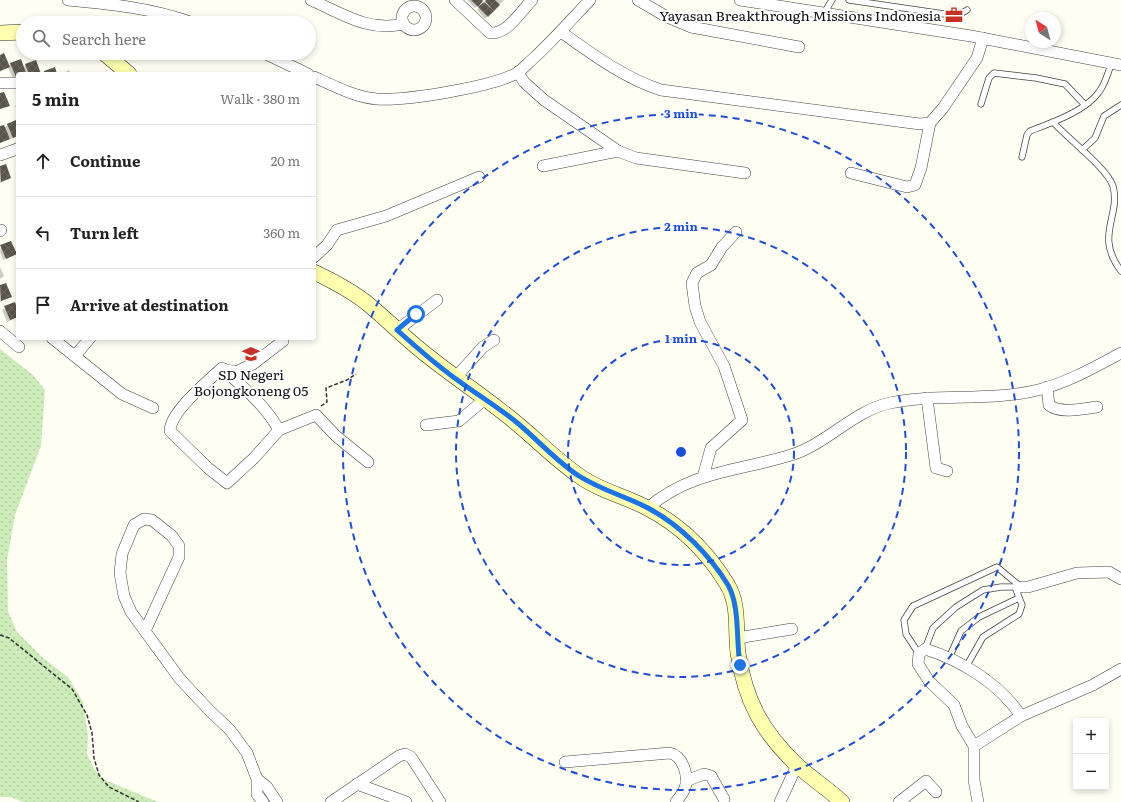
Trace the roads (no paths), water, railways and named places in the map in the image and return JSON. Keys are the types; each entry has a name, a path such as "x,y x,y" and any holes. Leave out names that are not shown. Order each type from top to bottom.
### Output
{"street":[{"path":"68,0 143,8 175,16"},
{"path":"311,0 377,27 389,28 404,24"},
{"path":"455,0 490,33 497,34 504,30 532,0"},
{"path":"316,78 352,94 376,99 403,98 486,84 505,79 518,72 561,32 590,0"},
{"path":"638,0 667,17 691,27 799,47"},
{"path":"740,0 982,38 1116,65"},
{"path":"0,33 16,32"},
{"path":"561,32 605,63 642,84 661,90 894,122 920,124 930,122"},
{"path":"851,173 907,187 915,185 919,175 930,122 943,108 977,58 982,38"},
{"path":"111,60 122,71"},
{"path":"279,60 304,72"},
{"path":"518,72 524,82 544,100 618,151 636,158 745,173"},
{"path":"0,82 16,84"},
{"path":"0,155 16,149"},
{"path":"543,166 618,151"},
{"path":"316,254 327,244 337,230 386,216 479,177"},
{"path":"703,477 711,448 742,420 724,366 700,322 695,306 692,283 697,273 710,265 722,247 736,232"},
{"path":"316,273 354,294 455,378 514,420 578,476 648,508 695,543 707,556 728,585 733,596 736,613 736,638 743,682 756,714 765,731 797,765 842,802"},
{"path":"397,330 436,300"},
{"path":"0,332 19,347"},
{"path":"55,340 122,394 153,408"},
{"path":"75,356 88,340"},
{"path":"222,368 236,372 253,364 282,340"},
{"path":"455,378 483,347 494,340"},
{"path":"648,508 657,500 683,484 703,477 792,455 815,444 875,408 889,403 927,398 963,398 1014,394 1047,387 1072,378 1121,353"},
{"path":"222,368 186,403 173,419 170,427 172,434 227,483 279,430 316,415 336,436 368,462"},
{"path":"222,368 253,396 273,420 279,430"},
{"path":"1047,387 1049,405 1053,408 1060,410 1097,408"},
{"path":"927,398 936,468 947,471"},
{"path":"426,425 459,421 485,399"},
{"path":"145,631 179,557 179,546 172,536 152,520 144,519 134,525 122,554 120,573 124,596 132,612 145,631 180,679 230,730 247,753 257,779 257,794 263,802"},
{"path":"1018,590 1077,573 1109,572 1121,579"},
{"path":"736,638 792,629"},
{"path":"978,802 974,780 974,746 962,726 954,705 929,681 918,664 922,652 949,658 966,668 1002,692 1021,716"},
{"path":"974,746 1021,716 1093,685 1121,670"},
{"path":"565,762 670,753 677,754 682,761 686,781 685,789 676,802"},
{"path":"331,802 399,756 405,754 411,757 440,802"},
{"path":"780,802 797,765"},
{"path":"686,781 704,774 710,776 724,799"},
{"path":"257,779 266,787 277,802"},
{"path":"899,802 926,781 936,792"},
{"path":"357,784 406,802"}],"lane":[{"path":"824,14 832,0"},
{"path":"849,0 951,15 962,13 967,10"},
{"path":"1022,156 1027,135 1030,131 1053,122 1085,105 1099,92 1116,65"},
{"path":"981,104 989,78 994,73 1036,78 1066,84 1085,105"},
{"path":"1082,150 1095,138 1104,116 1113,108 1121,105"},
{"path":"1053,122 1107,176 1113,187 1114,197 1109,246 1113,258 1121,271"},
{"path":"966,668 983,637 1020,614 1022,604 1018,590 997,567 913,606 904,620 906,634 922,652 933,628 956,606 983,590 1018,590"},
{"path":"949,658 961,631 1018,590"}],"place":[{"name":"Yayasan Breakthrough Missions Indonesia","path":"954,15"},
{"name":"SD Negeri Bojongkoneng 05","path":"251,354"}]}
